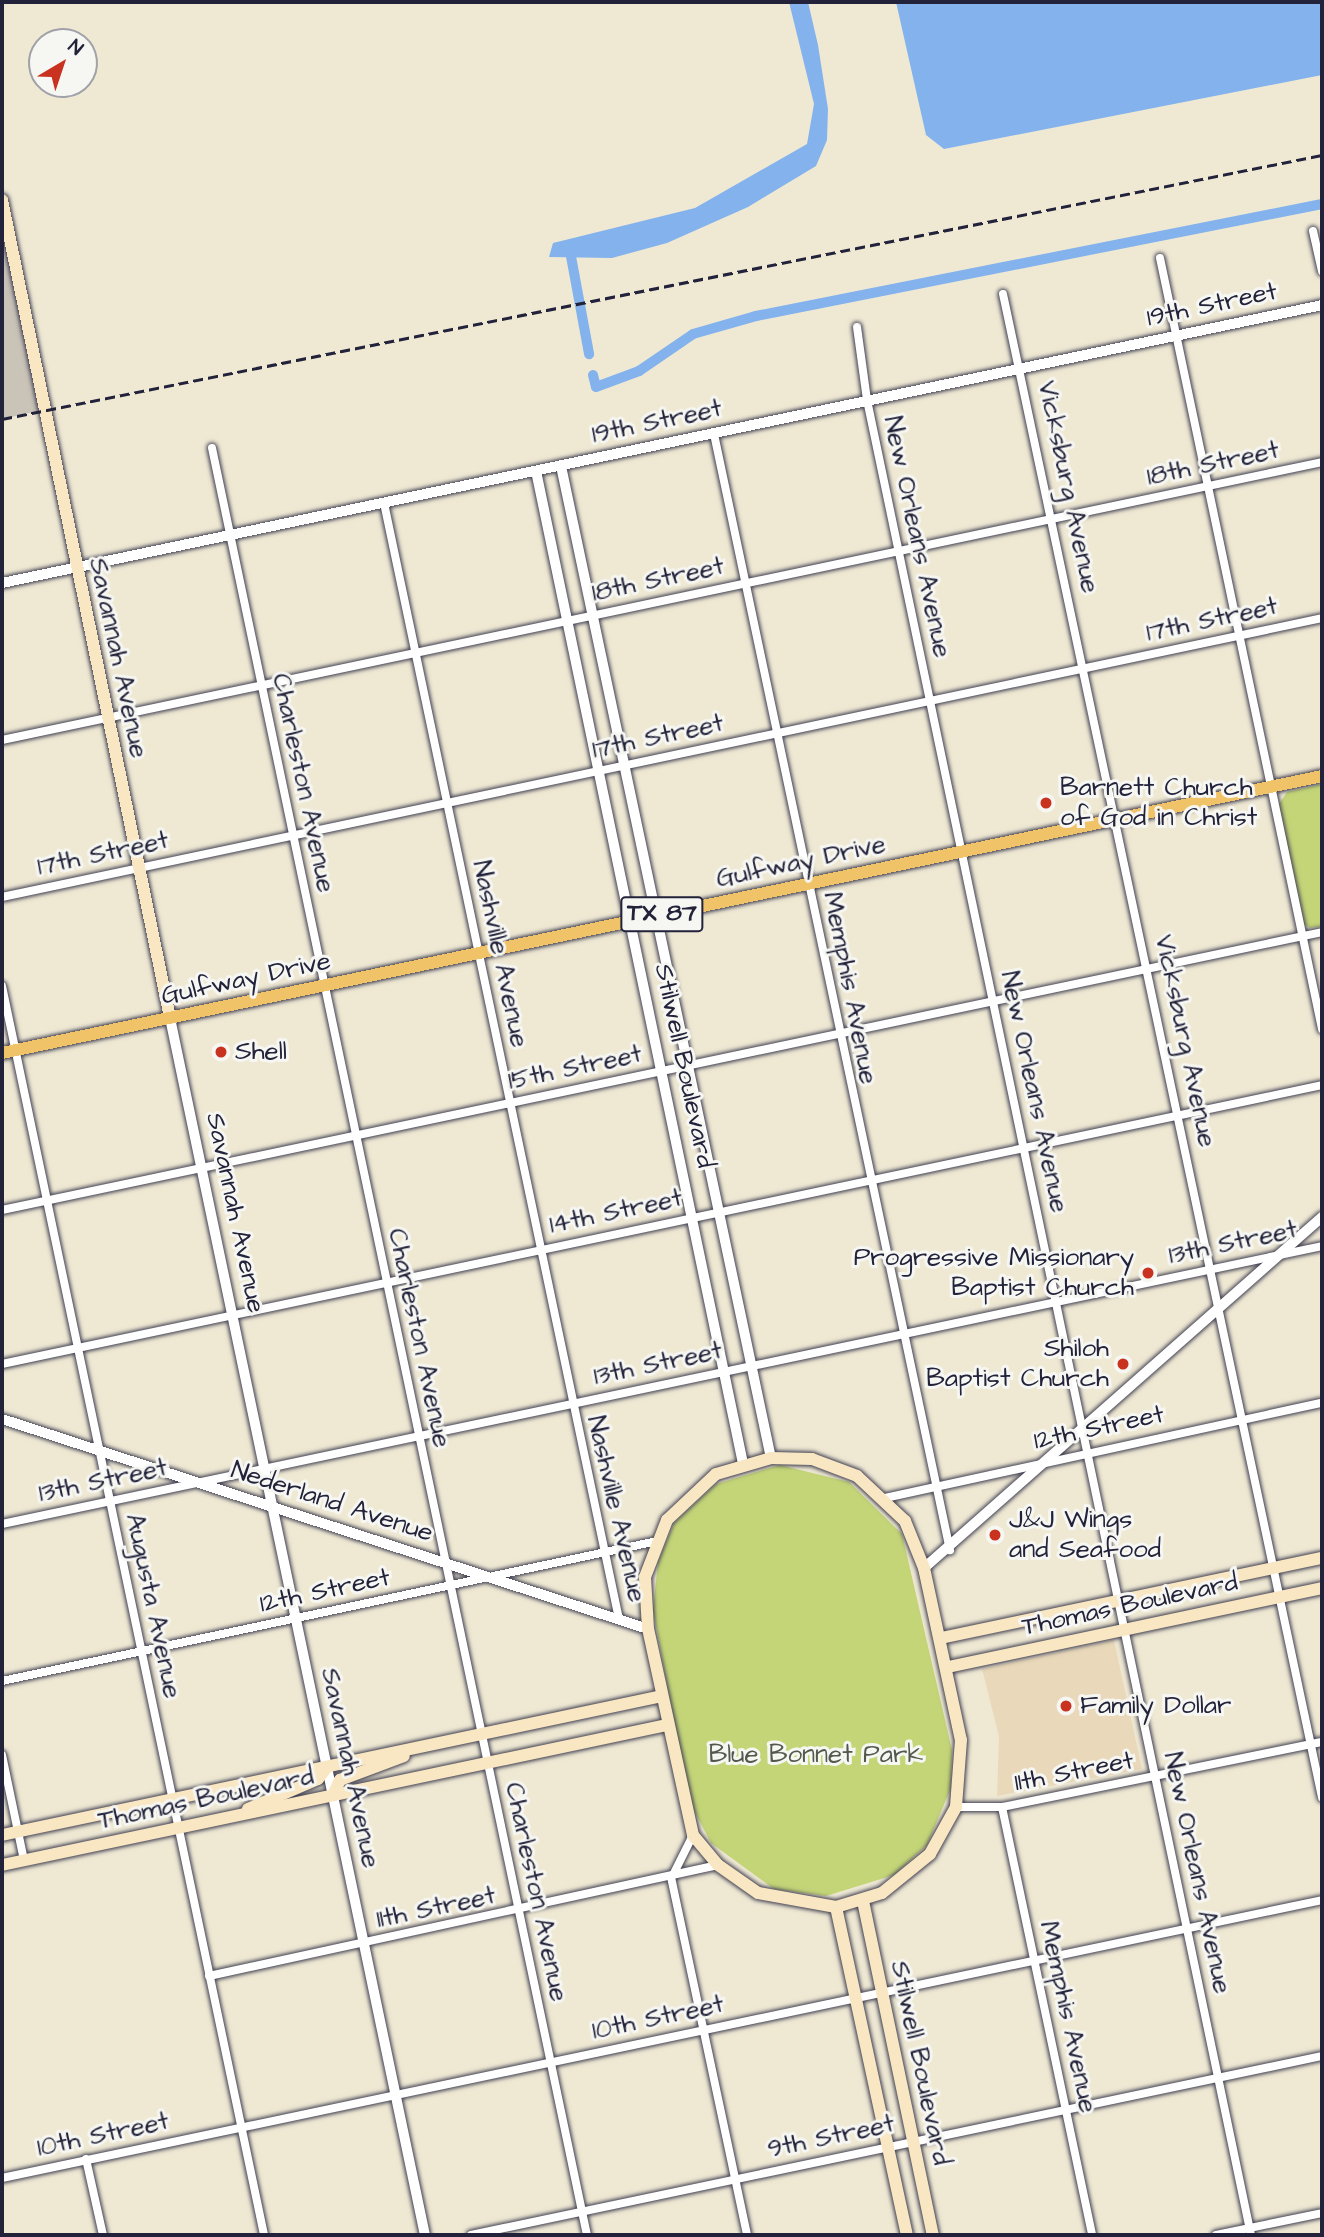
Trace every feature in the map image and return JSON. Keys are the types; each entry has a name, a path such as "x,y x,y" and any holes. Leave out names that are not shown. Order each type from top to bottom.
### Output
{"main road":[{"name":"Savannah Avenue","path":"2,200 170,1018"},
{"name":"Gulfway Drive","path":"8,1052 1322,775"},
{"path":"771,1458 828,1463 885,1498 905,1521 924,1568 948,1667 963,1755 956,1807 917,1868 863,1901 836,1907 777,1901 718,1866 693,1836 648,1629 645,1577 657,1541 693,1489 743,1464 771,1458"},
{"name":"Thomas Boulevard","path":"941,1638 1322,1558"},
{"name":"Thomas Boulevard","path":"948,1667 1322,1587"},
{"name":"Thomas Boulevard","path":"2,1835 662,1696"},
{"name":"Thomas Boulevard","path":"2,1865 667,1725"},
{"path":"333,1795 340,1780 420,1747"},
{"path":"239,1815 318,1779 327,1767"},
{"name":"Stilwell Boulevard","path":"863,1901 933,2235"},
{"name":"Stilwell Boulevard","path":"836,1907 907,2235"}],"street":[{"path":"1313,231 1322,271"},
{"path":"1160,258 1322,1029"},
{"name":"Vicksburg Avenue","path":"1003,294 1022,368 1181,1115 1322,1798"},
{"name":"19th Street","path":"2,583 1322,305"},
{"name":"New Orleans Avenue","path":"857,327 867,400 1026,1147 1251,2232"},
{"name":"Memphis Avenue","path":"714,434 933,1484 950,1550"},
{"name":"Charleston Avenue","path":"212,448 586,2235"},
{"name":"18th Street","path":"2,740 1322,462"},
{"name":"Stilwell Boulevard","path":"561,466 771,1458"},
{"name":"Stilwell Boulevard","path":"536,471 694,1217 743,1464"},
{"name":"Nashville Avenue","path":"384,503 542,1250 571,1404 619,1619"},
{"name":"17th Street","path":"2,897 1322,618"},
{"name":"15th Street","path":"2,1210 1322,932"},
{"name":"Augusta Avenue","path":"2,986 8,1052 47,1201 97,1450 264,2235"},
{"name":"Savannah Avenue","path":"170,1018 425,2235"},
{"name":"14th Street","path":"2,1364 1322,1085"},
{"path":"924,1568 950,1550 1322,1217"},
{"name":"13th Street","path":"2,1524 1322,1246"},
{"name":"12th Street","path":"885,1498 933,1484 1322,1403"},
{"name":"Nederland Avenue","path":"2,1419 648,1629"},
{"name":"12th Street","path":"2,1681 657,1541"},
{"name":"11th Street","path":"956,1807 1002,1808 1322,1742"},
{"path":"2,1755 24,1860"},
{"name":"Memphis Avenue","path":"1002,1808 1092,2235"},
{"path":"693,1836 671,1877 747,2235"},
{"name":"11th Street","path":"209,1976 518,1912 718,1866"},
{"name":"10th Street","path":"2,2178 1322,1900"},
{"name":"9th Street","path":"471,2235 1322,2056"},
{"path":"86,2159 103,2235"},
{"path":"1216,2235 1251,2232 1322,2213"}],"shaded area":[{"path":"2,201 43,410 2,419"},
{"path":"1114,1640 1142,1769 997,1796 999,1737 982,1669"}],"green space":[{"path":"1322,784 1322,926 1310,928 1303,924 1279,804 1287,792"},
{"name":"Blue Bonnet Park","path":"780,1465 849,1482 902,1534 952,1750 951,1788 927,1845 894,1875 826,1896 774,1889 711,1843 689,1801 653,1610 658,1562 674,1523 716,1484"}],"water":[{"path":"789,2 808,2 818,45 828,109 827,140 816,166 748,207 667,243 612,258 549,257 553,243 695,208 807,144 814,104"},
{"path":"896,2 1322,2 1322,75 944,149 926,135"}],"waterway":[{"path":"593,375 596,387 639,371 693,334 756,316 1322,204"},
{"path":"570,251 589,354"}],"railway":[{"path":"2,419 1322,155"}],"place":[{"name":"Barnett Church of God in Christ","path":"1046,803"},
{"name":"Shell","path":"221,1052"},
{"name":"Progressive Missionary Baptist Church","path":"1148,1273"},
{"name":"Shiloh Baptist Church","path":"1123,1364"},
{"name":"J&J Wings and Seafood","path":"995,1535"},
{"name":"Family Dollar","path":"1066,1706"}]}
